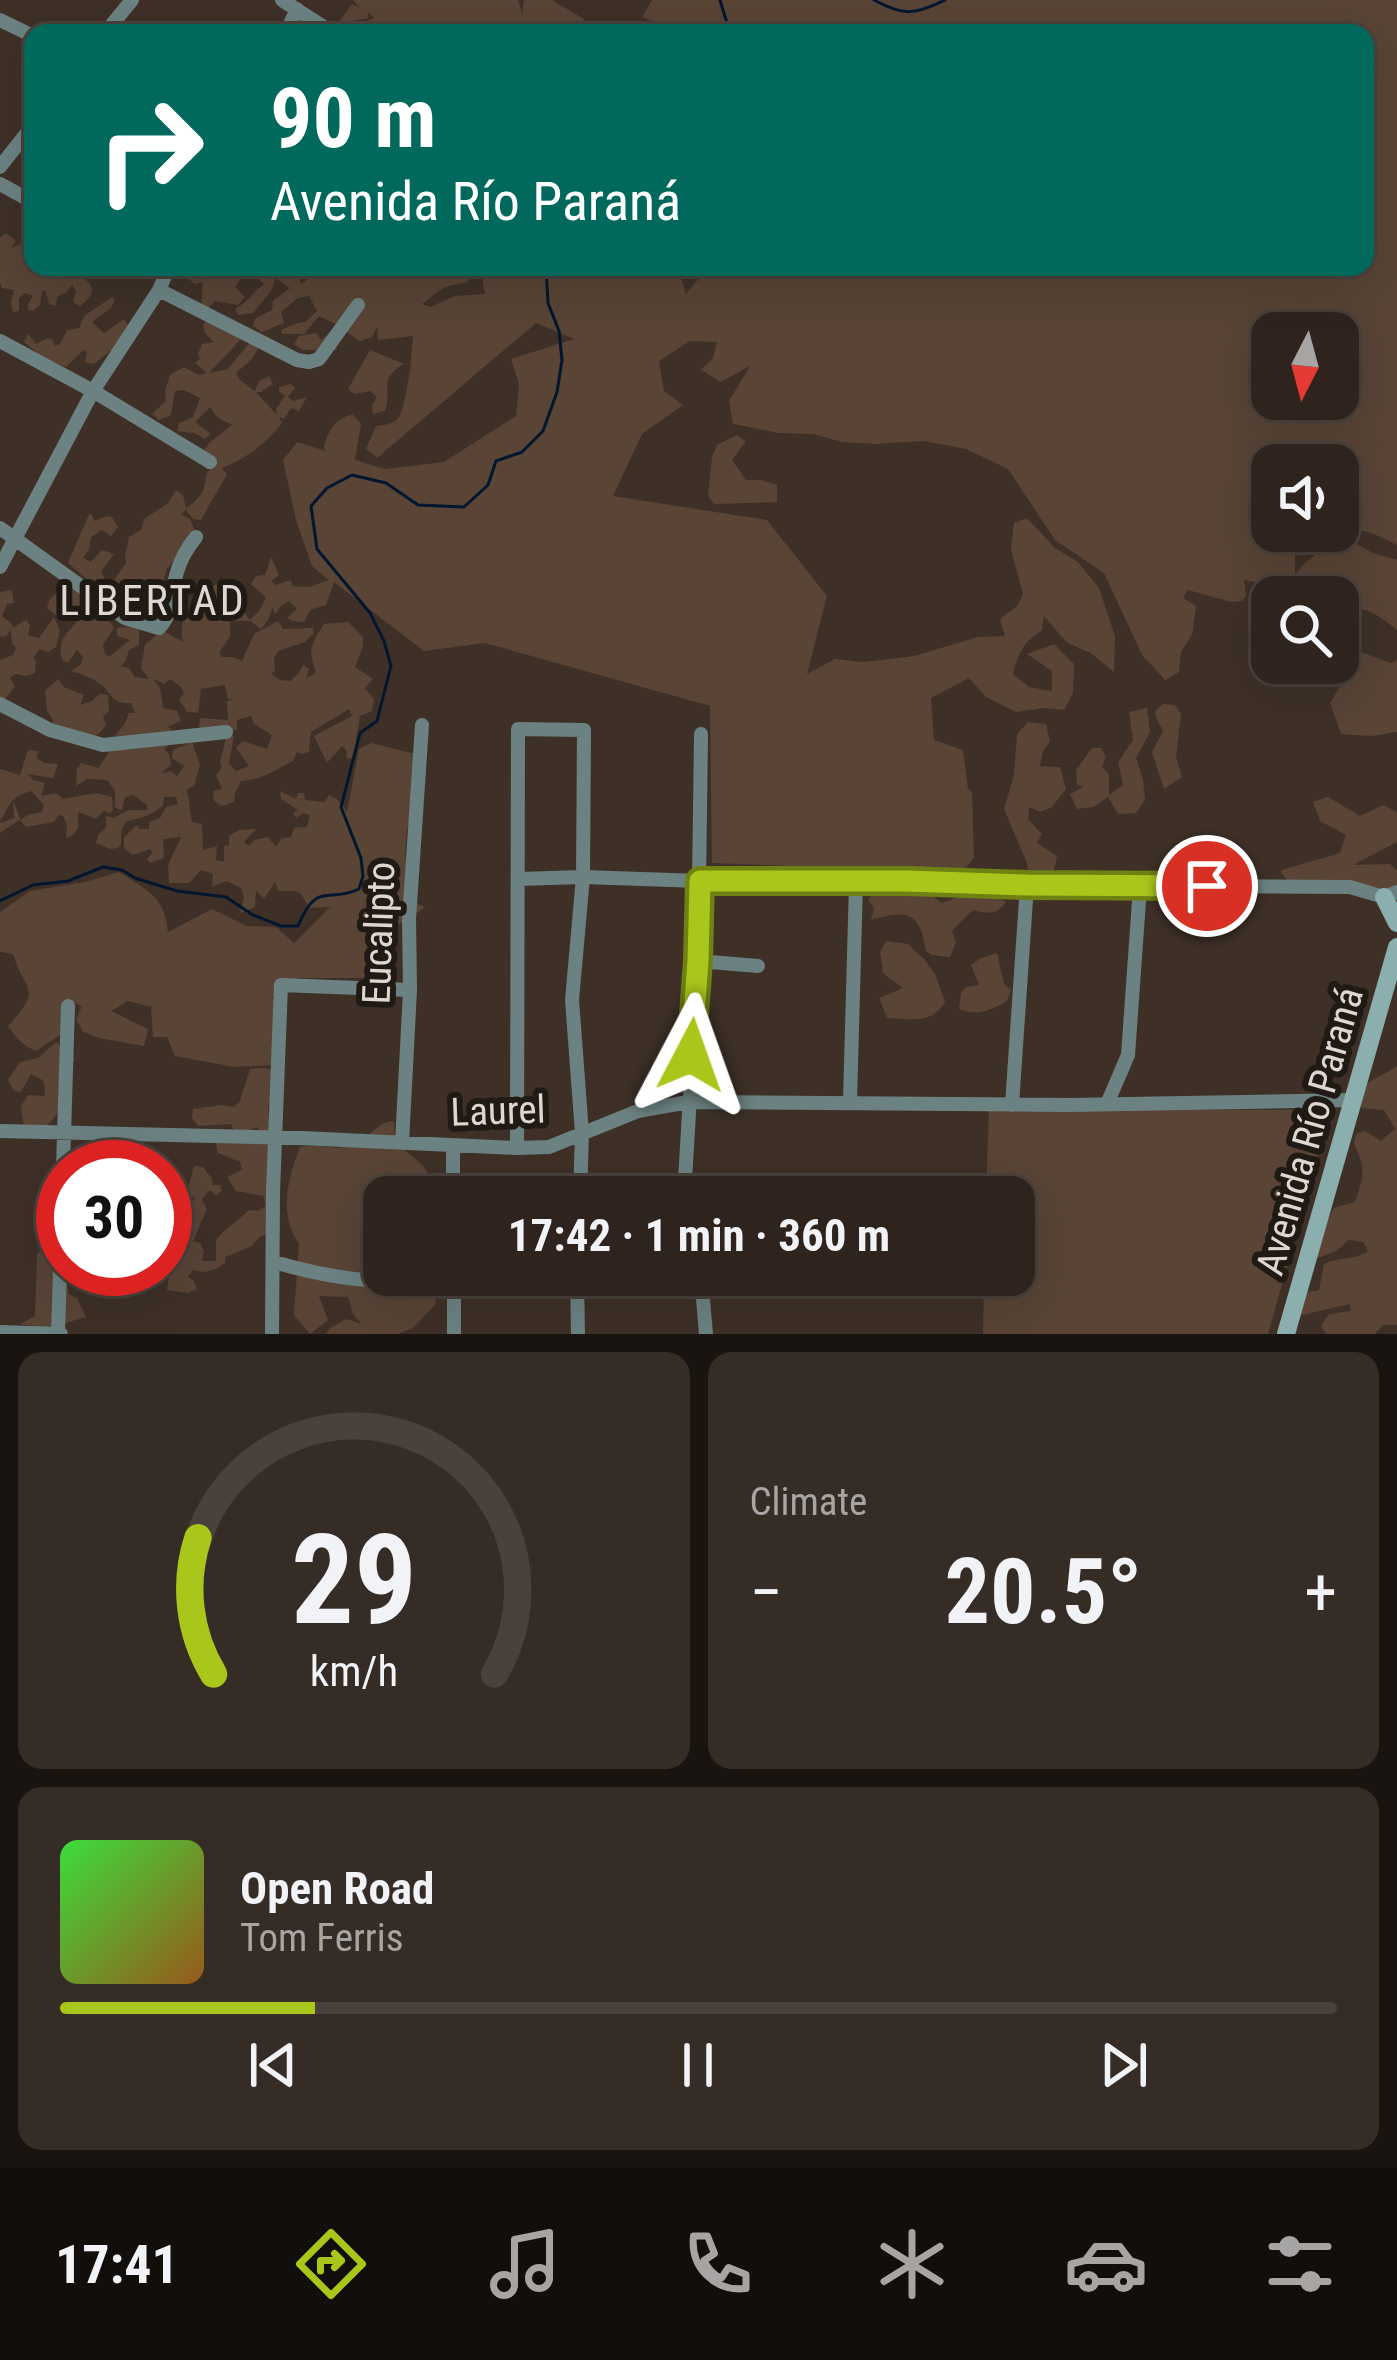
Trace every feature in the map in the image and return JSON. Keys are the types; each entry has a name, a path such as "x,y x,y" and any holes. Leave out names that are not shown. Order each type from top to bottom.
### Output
{"main road":[{"path":"1391,895 1397,922"},
{"name":"Avenida Río Paraná","path":"1286,1334 1397,947"}],"street":[{"path":"112,24 132,0"},
{"path":"282,0 320,24"},
{"path":"290,24 297,9"},
{"path":"0,166 24,135"},
{"path":"0,568 94,392 164,277 297,360 309,362 319,359 358,304"},
{"path":"0,341 210,462"},
{"path":"0,528 125,617 159,628 168,620 177,572 196,538"},
{"path":"0,704 50,730 104,745 226,732"},
{"name":"Eucalipto","path":"402,1143 409,919 422,725"},
{"path":"517,1148 518,729 584,730 583,877 572,1000 581,1176"},
{"path":"685,1176 698,961 701,734"},
{"path":"519,879 1350,887 1391,895"},
{"path":"850,1102 856,883"},
{"path":"1012,1105 1027,885"},
{"path":"1107,1104 1128,1055 1140,886"},
{"path":"698,961 758,966"},
{"path":"272,1334 280,985 410,989"},
{"path":"64,1140 68,1006"},
{"name":"Laurel","path":"0,1131 517,1148 549,1147 638,1112 688,1102 1012,1105 1352,1100"},
{"path":"453,1146 453,1176"},
{"path":"274,1262 308,1272 363,1278"},
{"path":"0,1332 59,1334 60,1296"},
{"path":"454,1296 454,1334"},
{"path":"578,1296 578,1334"},
{"path":"702,1296 706,1334"}],"shaded area":[{"path":"353,0 518,0 522,13 524,0 552,0 584,19 582,24 363,24 374,18 367,12 369,18 337,24 352,4 360,8"},
{"path":"652,0 1397,0 1397,545 1359,530 1359,444 1251,444 1251,552 1295,552 1295,576 1251,576 1251,581 1244,580 1242,601 1188,590 1183,598 1196,606 1192,635 1181,652 1179,672 1165,680 1142,655 1104,573 1055,540 1008,469 966,449 924,441 841,442 733,424 729,401 750,366 721,382 701,370 713,358 717,342 690,341 659,361 664,391 683,405 642,434 613,496 767,520 827,596 807,674 835,659 864,662 914,656 978,637 1005,636 1000,619 1017,606 1023,594 1011,550 1014,523 1027,518 1055,548 1078,562 1099,588 1115,636 1114,672 1092,654 1066,642 1044,616 1042,630 1026,643 1015,667 1013,674 1029,687 1052,691 1052,671 1027,654 1054,644 1074,664 1073,693 1064,710 1016,712 986,697 969,678 931,698 934,740 963,750 972,792 974,858 961,873 712,863 710,706 485,643 424,651 334,582 326,605 310,610 304,622 287,618 297,609 289,601 275,615 273,607 261,629 250,621 230,621 230,637 219,653 242,661 254,634 278,621 283,629 313,628 305,642 278,651 271,674 290,681 303,665 309,669 306,678 316,670 312,646 324,624 348,622 363,637 355,667 373,679 365,688 374,699 372,711 360,716 353,758 347,759 342,746 327,763 314,736 352,716 349,709 311,732 309,752 297,752 293,761 274,771 241,781 234,802 222,806 214,801 213,791 222,789 216,775 222,767 226,737 234,736 229,763 236,771 249,766 236,748 243,741 267,749 272,735 254,724 251,716 237,720 237,730 199,730 200,718 228,720 227,701 234,699 228,699 225,685 201,689 198,713 187,712 179,699 184,694 181,687 170,679 164,684 153,679 160,688 163,708 177,711 181,721 167,727 175,740 164,749 171,765 161,773 171,771 177,776 184,766 172,758 173,750 192,742 200,765 194,786 187,789 192,822 202,824 203,850 217,846 216,860 224,862 224,846 239,830 256,829 244,842 249,846 268,837 276,847 281,839 291,837 294,828 307,827 310,815 296,818 293,813 298,810 281,799 280,791 296,799 304,793 305,800 324,802 329,795 347,812 359,749 371,743 419,755 420,770 411,785 413,812 407,830 409,874 404,898 425,907 381,936 379,959 396,958 396,968 384,978 298,978 272,997 286,1018 271,1065 234,1067 175,1056 167,1037 153,1037 151,1007 128,1001 111,1011 148,1029 144,1046 83,1032 76,1019 82,1006 63,999 60,1035 36,1051 8,1026 29,996 13,954 0,952 0,912 30,891 119,872 159,902 168,932 212,909 247,926 276,927 294,943 330,907 309,908 301,894 278,891 275,882 264,899 256,891 255,907 240,913 241,888 226,881 212,887 213,874 201,870 189,883 169,883 168,865 181,837 163,839 164,858 150,863 150,849 133,855 124,849 124,838 136,825 149,829 149,822 160,818 166,807 178,804 176,797 164,797 163,806 126,822 118,848 96,843 106,827 106,816 147,810 147,805 133,795 125,797 122,810 115,808 115,791 107,780 87,779 76,786 77,769 81,763 98,768 129,713 135,713 131,703 115,700 96,681 71,671 83,657 77,650 68,663 63,661 62,641 82,614 64,610 57,616 47,608 50,598 72,581 92,594 87,609 99,610 98,617 105,615 114,628 103,645 109,657 130,640 117,636 117,628 139,628 139,645 129,650 121,666 135,677 149,679 141,668 145,645 162,630 183,642 183,623 190,607 218,583 235,589 235,599 250,620 266,598 251,584 256,576 265,575 271,557 279,575 271,581 276,585 291,580 292,586 309,587 329,580 312,566 296,520 283,460 297,442 326,451 333,427 352,414 361,424 355,460 385,469 444,462 516,416 519,384 511,359 574,339 536,323 377,458 366,449 376,426 393,422 403,407 413,336 378,340 377,327 372,337 360,341 343,330 338,332 336,350 303,350 294,344 299,336 316,333 321,340 338,325 319,316 304,334 282,334 281,330 305,322 317,311 309,296 298,298 281,312 284,323 262,332 253,326 255,319 272,310 273,301 290,288 276,278 253,313 238,315 235,309 264,284 257,276 300,276 301,284 313,276 472,276 422,304 430,307 455,296 485,294 482,276 681,276 686,294 701,276 1374,276 1374,24 660,24 642,17"},
{"path":"6,233 16,241 11,248 24,242 24,276 81,276 92,289 88,299 80,306 73,302 76,291 72,284 58,296 55,306 42,290 40,305 33,311 28,304 33,296 25,293 19,298 19,311 13,312 14,290 0,283 0,238"},
{"path":"185,276 202,280 203,276 243,276 235,287 245,297 238,305 215,301 206,310 201,306 203,282 195,284"},
{"path":"112,297 111,308 92,322 104,333 124,319 131,330 94,364 85,363 87,352 83,350 66,367 45,359 24,342 28,334 36,344 48,338 54,346 60,344 67,330 79,328 84,316"},
{"path":"209,320 232,325 225,334 235,329 246,332 209,373 228,369 253,338 258,349 236,373 240,380 255,391 259,381 269,376 273,384 256,392 277,415 285,396 279,387 291,384 295,388 288,397 293,401 307,397 299,411 291,408 284,419 279,417 282,423 263,444 222,468 227,474 201,520 193,519 186,510 181,514 190,519 196,533 167,569 163,582 168,594 160,621 108,613 104,594 68,563 89,514 94,521 112,517 118,527 111,536 102,530 91,537 83,558 91,562 102,550 114,554 101,572 105,579 114,580 126,563 129,537 141,530 144,519 168,503 176,490 183,495 186,508 199,497 211,470 200,456 232,425 210,407 195,422 211,434 205,439 177,431 179,423 193,417 200,398 184,390 175,391 171,415 159,420 152,414 166,401 170,375 184,367 198,375 207,373 195,363 202,344 214,342 205,333 203,324"},
{"path":"370,350 404,364 388,380 385,411 373,414 377,397 370,391 355,394 348,389"},
{"path":"737,435 746,441 732,460 746,480 777,485 777,502 714,504 708,496 717,445"},
{"path":"1359,546 1397,560 1397,630 1359,610 1359,576 1295,576 1323,552 1359,552"},
{"path":"12,590 14,603 7,604 2,616 12,628 26,620 28,635 39,638 54,617 60,631 56,647 48,652 40,649 33,658 35,673 10,678 15,687 5,699 0,697 0,660 13,655 16,648 11,630 0,637 0,592"},
{"path":"1361,652 1391,663 1397,660 1397,732 1341,734 1330,703 1342,684 1359,684"},
{"path":"58,679 64,687 84,695 80,705 100,694 108,695 106,725 99,733 83,735 52,724 45,691"},
{"path":"1163,704 1175,705 1181,714 1176,757 1182,777 1164,789 1152,752 1163,731 1155,711"},
{"path":"1147,708 1150,732 1136,758 1145,800 1136,813 1118,814 1108,797 1093,807 1077,809 1070,794 1083,787 1077,784 1076,770 1092,748 1101,748 1106,757 1102,767 1109,774 1109,795 1123,785 1118,762 1133,740 1129,712"},
{"path":"1028,722 1046,724 1050,741 1040,766 1060,767 1066,789 1052,807 1040,812 1029,807 1028,819 1042,834 1037,843 1057,856 1053,875 1028,874 1004,809 1014,775 1017,734"},
{"path":"28,750 38,751 37,758 44,763 58,764 53,778 28,774 45,783 41,796 56,793 63,799 96,793 112,797 113,810 96,819 78,812 78,828 66,838 67,825 59,815 54,822 26,827 20,820 0,833 0,823 14,818 13,801 21,820 42,812 44,805 31,791 14,799 0,821 0,769 20,775"},
{"path":"1328,797 1360,816 1383,805 1397,812 1397,842 1353,865 1390,864 1397,870 1397,892 1341,880 1289,882 1281,873 1340,853 1346,835 1320,821 1313,802"},
{"path":"927,883 931,895 942,903 962,895 993,894 1006,902 992,912 973,910 952,931 956,942 950,957 932,955 926,951 916,921 903,915 871,920 874,909 868,899 883,887"},
{"path":"886,941 908,944 936,976 945,1002 933,1014 920,1019 887,1018 879,998 903,988 883,973 880,952"},
{"path":"997,953 1004,984 1011,990 1007,1001 978,1012 959,1009 961,992 979,985 971,965"},
{"path":"56,1042 75,1059 66,1069 65,1104 47,1126 24,1127 21,1106 28,1095 45,1096 44,1081 31,1074 21,1092 13,1090 8,1080 20,1062 38,1058"},
{"path":"1395,1067 1397,1325 1383,1325 1375,1334 1326,1334 1321,1326 1329,1314 1351,1311 1350,1304 1302,1315 1295,1301 1297,1294 1319,1290 1324,1264 1368,1251 1363,1242 1349,1240 1315,1259 1320,1233 1334,1208 1355,1202 1358,1193 1362,1172 1356,1134 1365,1131 1381,1141 1395,1129 1384,1110 1362,1108 1358,1091"},
{"path":"250,1069 270,1069 276,1089 268,1106 270,1129 265,1138 257,1127 245,1132 250,1144 271,1138 274,1232 225,1257 225,1263 214,1270 192,1271 194,1166 203,1167 222,1191 216,1196 210,1190 202,1199 207,1209 193,1241 204,1251 202,1261 216,1261 220,1235 249,1210 265,1206 264,1196 236,1191 227,1177 242,1170 240,1162 218,1153 216,1144 224,1131 234,1130 231,1124 198,1126 192,1118 193,1109 234,1107"},
{"path":"989,1109 1331,1110 1268,1334 983,1334 984,1296 1035,1296 1035,1176 987,1176"},
{"path":"394,1121 395,1143 429,1176 363,1176 363,1296 435,1296 436,1304 413,1328 398,1334 326,1334 346,1319 362,1324 348,1297 319,1296 328,1320 310,1334 294,1315 299,1243 287,1208 300,1147 351,1146"},
{"path":"36,1285 36,1296 77,1298 86,1317 49,1328 20,1324 35,1316"}],"waterway":[{"path":"720,0 727,24"},
{"path":"874,0 909,12 945,0"},
{"path":"0,901 33,885 68,881 103,867 177,891 226,897 253,915 281,926 298,926 317,898 359,889 361,858 341,807 360,733 377,721 391,666 370,613 317,549 311,506 327,488 352,475 386,483 418,505 464,507 488,485 496,461 522,452 543,431 562,360 546,276"}],"district":[{"name":"LIBERTAD","path":"153,600"}],"route":[{"path":"691,1055 700,881 1207,886"}]}
